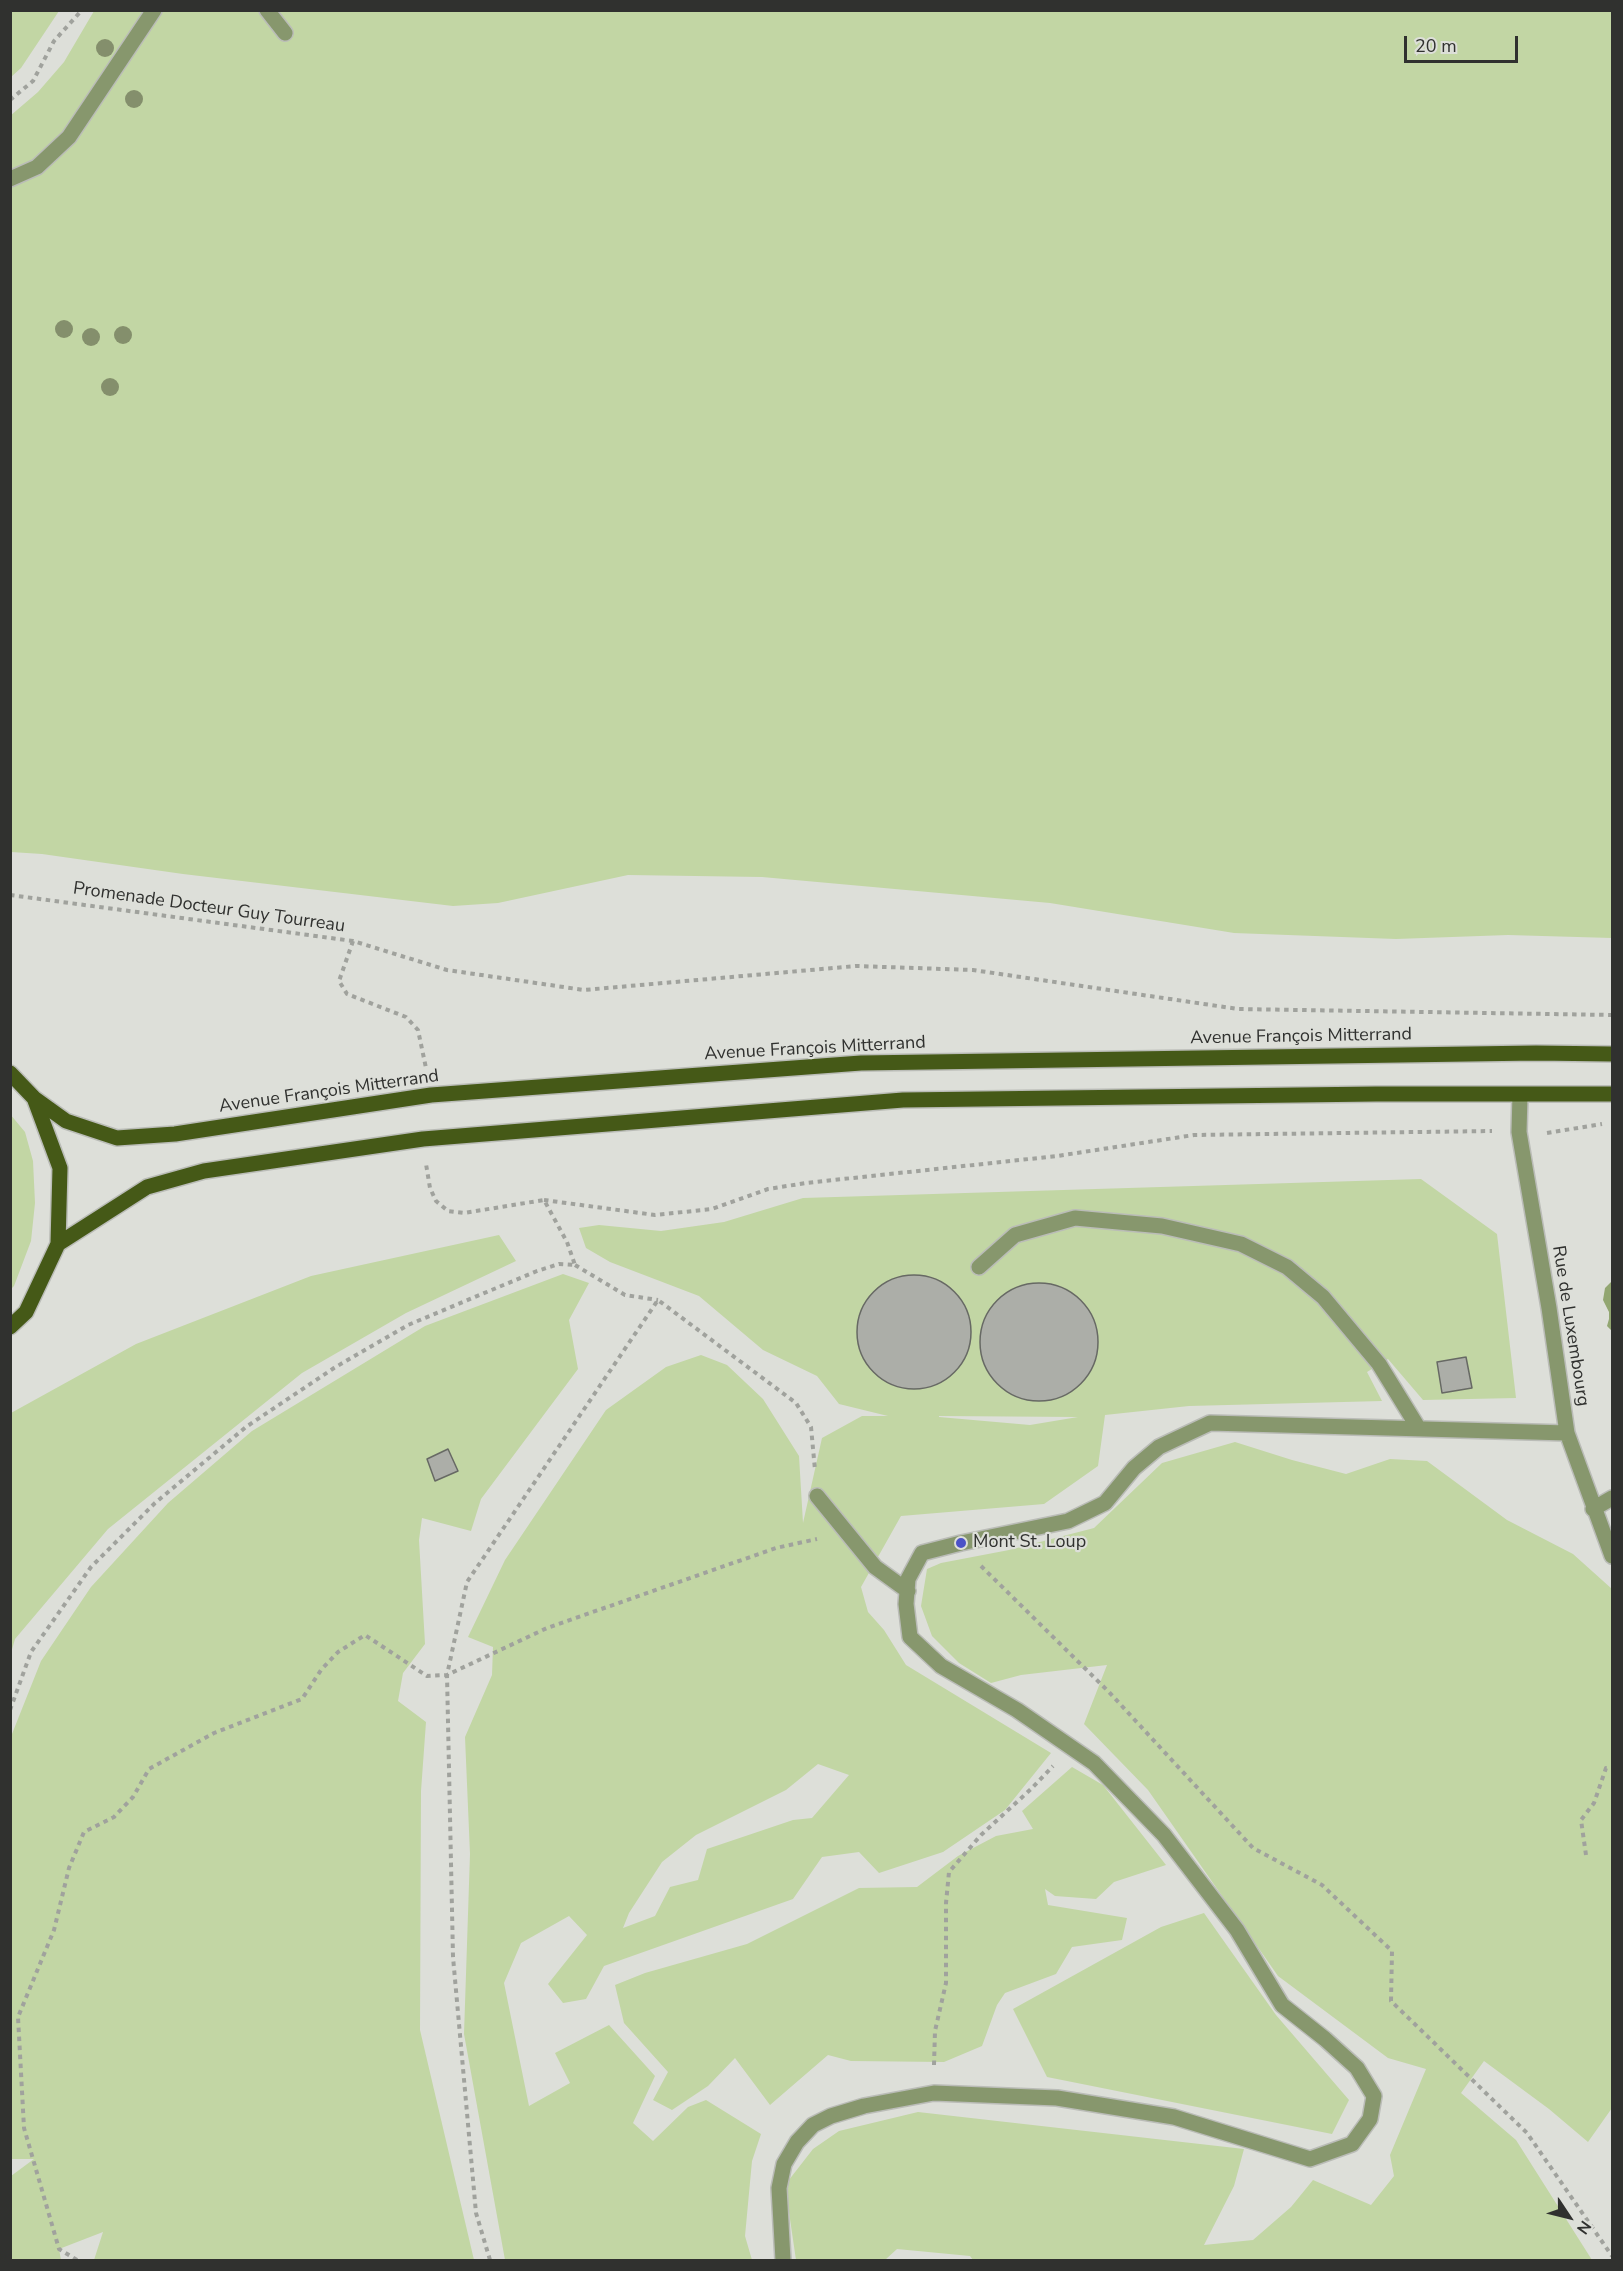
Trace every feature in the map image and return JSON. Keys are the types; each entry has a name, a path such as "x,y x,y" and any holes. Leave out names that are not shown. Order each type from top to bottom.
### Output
{"main road":[{"name":"Avenue François Mitterrand","path":"34,1098 66,1121 117,1138 175,1134 431,1095 861,1063 1536,1053 1612,1054"},
{"path":"10,1073 34,1098 60,1168 58,1244 26,1312 10,1327"},
{"path":"58,1244 147,1187 204,1171 423,1139 903,1100 1376,1094 1612,1094"}],"street":[{"path":"10,179 37,167 69,137 154,10"},
{"path":"267,10 285,33"},
{"name":"Rue de Luxembourg","path":"1520,1095 1519,1132 1549,1308 1567,1433 1612,1556"},
{"path":"979,1267 1015,1234 1076,1218 1162,1226 1241,1244 1287,1267 1323,1297 1379,1364 1419,1429"},
{"path":"783,2260 779,2188 784,2164 797,2142 813,2125 831,2116 864,2106 934,2093 1057,2098 1174,2117 1310,2159 1352,2144 1370,2119 1374,2096 1357,2068 1282,2005 1237,1930 1164,1835 1094,1763 1017,1710 941,1666 910,1636 906,1604 908,1579 921,1553 1068,1521 1077,1517 1105,1503 1134,1468 1159,1447 1210,1423 1567,1433"},
{"path":"817,1496 875,1567 908,1591"},
{"path":"1593,1509 1612,1498"}],"path":[{"path":"10,100 33,81 54,41 82,10"},
{"name":"Promenade Docteur Guy Tourreau","path":"10,895 354,941 339,981 347,994 406,1017 418,1030 422,1050"},
{"path":"354,941 447,970 584,990 856,966 973,970 1238,1009 1612,1015"},
{"path":"430,1188 436,1201 448,1211 464,1213 544,1200 655,1215 712,1209 768,1190 806,1183 1057,1156 1194,1135 1467,1130 1553,1133 1612,1124"},
{"path":"544,1200 567,1242 575,1265"},
{"path":"10,1710 31,1652 92,1567 155,1503 246,1427 334,1368 408,1326 537,1271 559,1264 575,1265 625,1295 658,1300 796,1403 811,1427 817,1496"},
{"path":"490,2260 476,2214 453,1957 447,1675 467,1582 658,1300"},
{"path":"77,2260 59,2249 24,2128 18,2017 54,1930 69,1868 84,1832 114,1818 133,1797 149,1769 214,1733 302,1700 321,1670 338,1652 365,1635 427,1676 447,1675 547,1628 776,1548 847,1532"},
{"path":"961,1543 1109,1692 1253,1848 1322,1885 1392,1951 1391,2001 1527,2133 1612,2256"},
{"path":"934,2093 935,2031 946,1983 946,1903 950,1872 981,1835 1031,1790 1070,1746"},
{"path":"1586,1855 1581,1820 1594,1803 1606,1768 1612,1768"}],"shaded area":[{"path":"11,10 59,11 21,68 11,77"},
{"path":"94,11 1612,11 1612,938 1508,935 1396,939 1234,933 1050,903 762,877 628,875 498,903 453,906 11,852 10,116 38,92 64,62"},
{"path":"10,1114 25,1132 33,1161 35,1203 31,1241 11,1289"},
{"path":"1421,1179 1497,1234 1516,1398 1423,1400 1388,1359 1367,1372 1382,1401 1189,1406 1105,1415 1098,1466 1044,1504 901,1516 861,1587 868,1612 884,1630 906,1665 1051,1753 1005,1810 943,1852 879,1873 859,1852 822,1857 793,1899 604,1966 586,1999 563,2003 548,1984 587,1935 569,1916 521,1943 504,1983 529,2106 570,2083 555,2053 609,2025 655,2076 633,2123 653,2141 688,2107 706,2100 761,2134 752,2161 745,2236 752,2260 505,2260 464,2034 470,1854 465,1737 492,1675 493,1647 468,1637 505,1560 606,1410 666,1367 701,1355 727,1365 763,1399 799,1456 803,1523 822,1438 862,1416 888,1416 839,1404 817,1376 763,1350 699,1296 610,1262 586,1248 579,1228 599,1225 661,1231 724,1222 803,1198","holes":["939,1416 1078,1417 1030,1425","818,1764 849,1775 812,1818 793,1820 707,1849 698,1880 670,1887 655,1916 623,1928 629,1913 662,1862 696,1835 786,1790"]},
{"path":"499,1235 516,1261 406,1313 302,1373 108,1529 15,1639 11,1653 11,1413 136,1344 311,1276"},
{"path":"563,1274 589,1283 569,1320 578,1369 481,1499 471,1531 422,1518 419,1540 425,1644 403,1673 398,1701 426,1722 421,1791 420,2030 474,2260 94,2260 103,2232 59,2249 61,2260 11,2260 11,2176 34,2159 11,2159 10,1739 41,1661 91,1587 168,1503 252,1431 425,1326"},
{"path":"1612,1281 1612,1331 1607,1326 1609,1312 1603,1300 1605,1288"},
{"path":"1235,1442 1346,1474 1390,1459 1427,1461 1507,1520 1573,1554 1612,1589 1612,2108 1588,2142 1549,2109 1484,2061 1461,2093 1516,2140 1592,2260 973,2260 970,2256 897,2249 885,2260 796,2260 785,2185 813,2149 839,2131 918,2112 1244,2149 1234,2186 1204,2245 1253,2240 1291,2207 1313,2180 1371,2205 1394,2176 1390,2155 1426,2069 1388,2058 1278,1976 1148,1790 1084,1724 1107,1665 1021,1675 991,1683 959,1663 932,1636 921,1606 927,1569 941,1563 1009,1550 1094,1528 1162,1463"},
{"path":"1072,1767 1103,1785 1166,1865 1114,1882 1096,1899 1055,1896 1045,1889 1048,1905 1127,1918 1122,1940 1072,1947 1056,1974 1005,1993 997,2005 982,2046 944,2062 851,2061 828,2055 770,2105 735,2058 708,2086 672,2110 653,2100 668,2072 624,2023 615,1985 645,1973 747,1944 859,1888 917,1887 958,1856 996,1836 1033,1829 1022,1811"},
{"path":"1204,1913 1276,2015 1349,2100 1332,2134 1047,2077 1013,2009 1161,1927"}],"building":[{"path":"914,1275 936,1280 954,1292 966,1310 971,1332 966,1354 954,1372 936,1384 914,1389 892,1384 874,1372 862,1354 857,1332 862,1310 874,1292 892,1280"},
{"path":"1039,1283 1062,1288 1081,1300 1093,1319 1098,1342 1093,1365 1081,1384 1062,1396 1039,1401 1016,1396 997,1384 985,1365 980,1342 985,1319 997,1300 1016,1288"},
{"path":"1466,1357 1472,1388 1442,1393 1437,1362"},
{"path":"448,1449 458,1471 435,1481 427,1459"}],"place":[{"name":"Mont St. Loup","path":"961,1543"}]}
